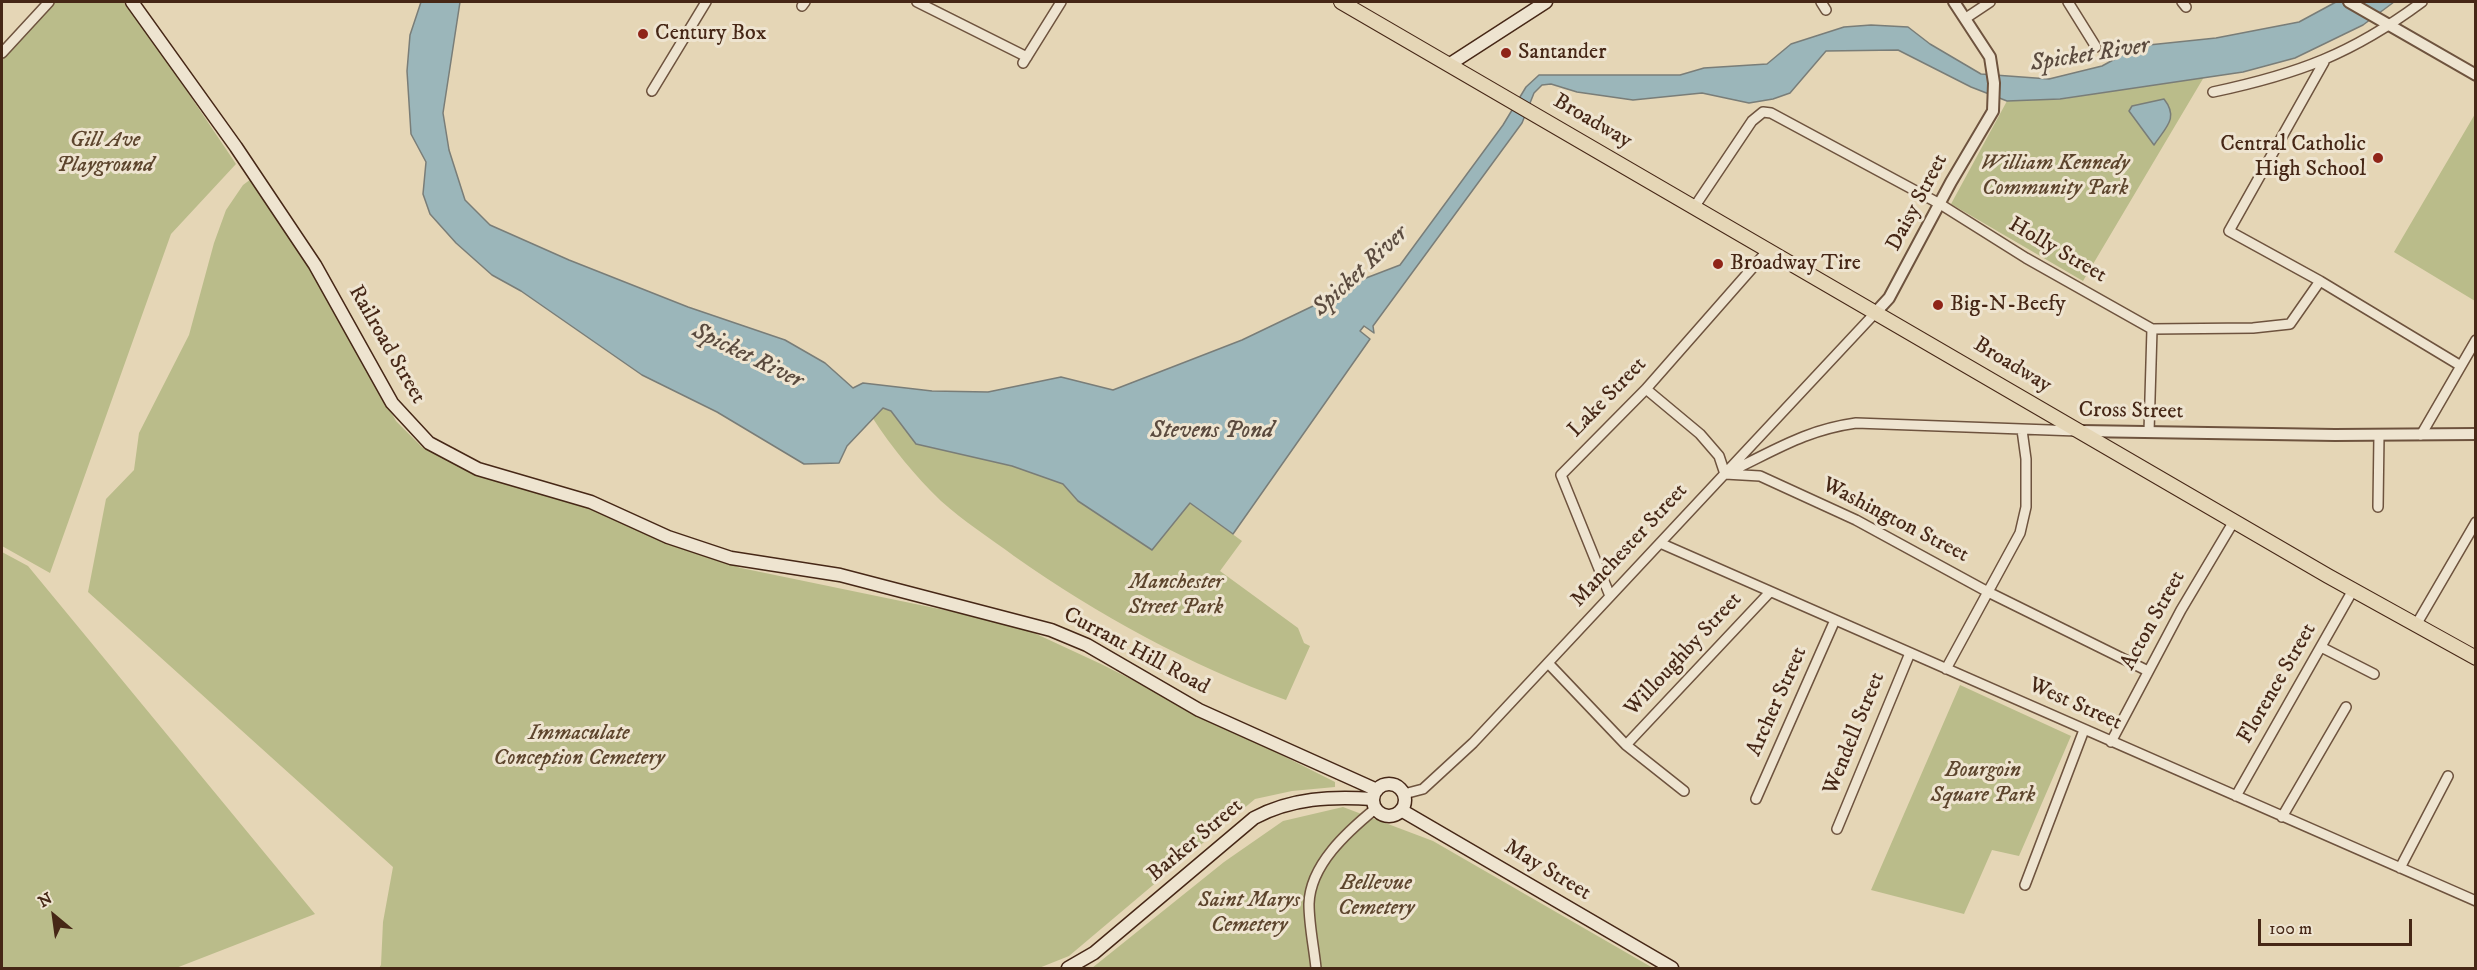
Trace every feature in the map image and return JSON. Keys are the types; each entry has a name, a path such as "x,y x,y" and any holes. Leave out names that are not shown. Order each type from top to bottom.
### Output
{"main road":[{"name":"Railroad Street","path":"132,2 229,137 315,265 392,403 410,426 429,443 478,469 591,502 668,537 731,558 796,568"},
{"name":"Broadway","path":"1341,2 2353,590 2475,658"},
{"path":"1450,64 1546,2"},
{"name":"Currant Hill Road","path":"796,568 840,575 1051,630 1087,645 1199,710 1375,799"},
{"path":"1391,784 1404,794 1401,810 1388,816 1375,799 1391,784"},
{"name":"Barker Street","path":"1068,969 1094,953 1254,818 1275,807 1298,802 1343,797 1375,799"},
{"name":"May Street","path":"1401,810 1672,969"}],"street":[{"path":"2,53 49,2"},
{"path":"652,91 706,2"},
{"path":"917,2 1025,60 1061,2"},
{"path":"1954,2 1966,18 1990,2"},
{"path":"2067,2 2096,47"},
{"path":"2349,2 2475,75"},
{"path":"2213,93 2290,74 2324,62 2422,2"},
{"name":"Daisy Street","path":"1877,312 1889,298 1993,111 1994,83 1990,57 1966,18"},
{"path":"2324,62 2229,231 2320,281 2461,366"},
{"name":"Holly Street","path":"1695,206 1752,121 1763,112 1771,113 1940,204 2026,258 2152,329"},
{"name":"Lake Street","path":"1610,596 1561,475 1646,389 1769,249"},
{"path":"2149,432 2152,329 2253,328 2290,324 2320,281"},
{"name":"Manchester Street","path":"1404,794 1423,789 1473,743 1877,312"},
{"path":"2421,435 2475,340"},
{"path":"1646,389 1700,434 1719,456 1725,474"},
{"name":"Cross Street","path":"1725,474 1799,436 1834,426 1856,423 2022,430 2379,435 2475,434"},
{"path":"1946,669 2020,533 2026,507 2026,459 2022,430"},
{"path":"2378,507 2379,435"},
{"name":"Washington Street","path":"1725,474 1760,476 1856,520 1988,592 2148,671"},
{"name":"Acton Street","path":"2112,742 2148,671 2234,521"},
{"path":"2416,625 2475,522"},
{"name":"West Street","path":"1660,543 2475,901"},
{"name":"Florence Street","path":"2236,796 2353,590"},
{"name":"Willoughby Street","path":"1626,745 1770,592"},
{"name":"Archer Street","path":"1756,799 1835,620"},
{"path":"2321,647 2374,674"},
{"name":"Wendell Street","path":"1837,829 1910,653"},
{"path":"1548,663 1626,745 1684,791"},
{"path":"2282,817 2346,707"},
{"path":"2025,885 2084,730"},
{"path":"2400,868 2448,776"},
{"path":"1316,969 1309,904 1313,882 1328,856 1375,799"}],"green space":[{"name":"Gill Ave Playground","path":"55,2 123,2 150,36 236,164 171,234 50,573 2,546 2,60"},
{"name":"William Kennedy Community Park","path":"2204,77 2083,281 1951,204 2007,101 2062,99"},
{"path":"2475,114 2475,301 2394,252"},
{"name":"Immaculate Conception Cemetery","path":"251,179 314,273 396,421 422,447 478,476 604,513 665,542 741,568 1017,625 1101,664 1335,782 1335,787 1292,791 1255,799 1069,956 1039,968 379,968 383,922 393,867 88,592 106,499 134,470 139,433 189,335 214,243 226,210 243,185"},
{"name":"Manchester Street Park","path":"883,408 891,411 916,444 1012,466 1064,484 1078,501 1152,549 1190,503 1242,541 1220,571 1298,628 1304,643 1310,646 1286,700 1179,655 1111,618 1046,578 958,516 913,472 872,417"},
{"path":"2,552 28,566 315,914 176,968 2,968"},
{"name":"Bourgoin Square Park","path":"1960,685 2071,736 2019,856 1992,850 1964,914 1871,890"},
{"name":"Bellevue Cemetery","path":"1343,807 1433,841 1653,968 1092,968 1224,862 1283,821"}],"water":[{"path":"421,2 460,2 443,113 449,150 465,200 490,225 569,260 688,307 785,340 825,363 853,388 863,383 932,391 988,392 1061,377 1113,390 1242,340 1313,306 1340,288 1400,265 1503,125 1526,87 1539,75 1680,75 1704,68 1767,64 1791,44 1844,27 1871,25 1908,27 1930,44 1981,74 2049,79 2102,66 2139,46 2216,38 2299,22 2336,2 2394,2 2363,25 2295,58 2243,72 2060,99 2007,101 1971,87 1898,50 1826,51 1790,93 1773,99 1749,103 1702,93 1633,100 1577,92 1551,84 1542,85 1534,93 1522,123 1373,326 1374,333 1364,326 1360,331 1370,339 1233,534 1190,503 1152,550 1078,501 1063,484 1012,466 916,444 891,411 883,408 847,446 839,463 804,464 717,412 642,375 521,291 492,275 456,243 430,214 423,194 426,162 411,134 407,71 410,35"},
{"path":"2164,99 2171,117 2154,145 2129,111 2132,106"}],"place":[{"name":"Century Box","path":"643,34"},
{"name":"Santander","path":"1506,53"},
{"name":"Central Catholic High School","path":"2378,158"},
{"name":"Broadway Tire","path":"1718,264"},
{"name":"Big-N-Beefy","path":"1938,305"}],"water label":[{"name":"Spicket River","path":"2090,56"},
{"name":"Spicket River","path":"1361,272"},
{"name":"Spicket River","path":"747,357"},
{"name":"Stevens Pond","path":"1212,432"}],"park label":[{"name":"Saint Marys Cemetery","path":"1249,914"}]}
